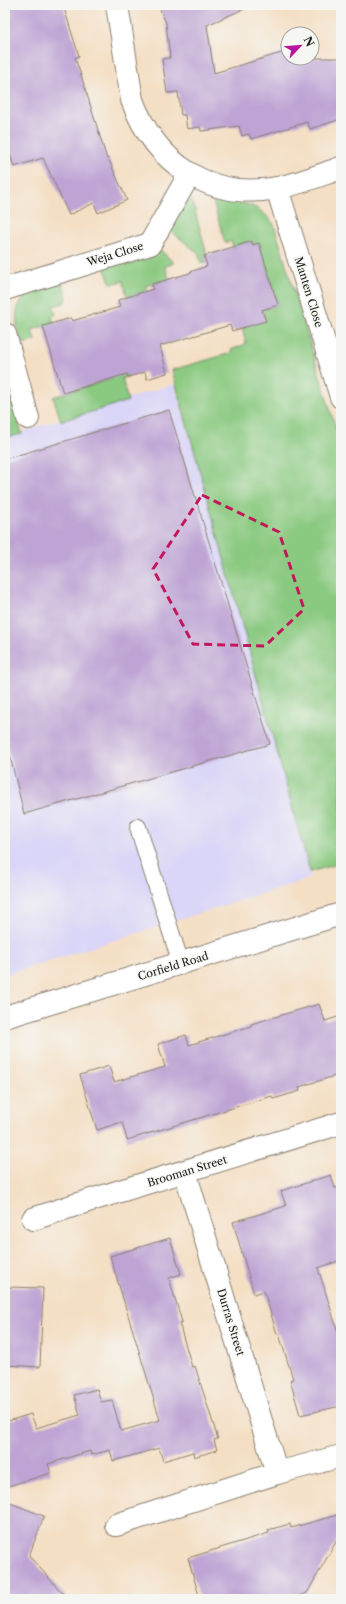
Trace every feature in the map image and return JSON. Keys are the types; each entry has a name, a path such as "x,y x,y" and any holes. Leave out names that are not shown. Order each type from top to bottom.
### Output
{"street":[{"path":"117,5 132,100 137,113 165,156 189,175 202,181 233,188 252,190 277,188 341,168"},
{"name":"Weja Close","path":"5,289 150,244 189,175"},
{"name":"Manten Close","path":"277,188 341,397"},
{"path":"5,334 28,418"},
{"name":"Corfield Road","path":"5,1017 341,914"},
{"name":"Brooman Street","path":"33,1219 341,1124"},
{"name":"Durras Street","path":"185,1172 277,1473"},
{"path":"116,1525 277,1473 341,1456"}],"lane":[{"path":"138,827 181,964"}],"highlighted area":[{"path":"202,495 279,532 304,609 265,646 193,644 153,569"}],"shaded area":[{"path":"174,384 199,467 311,878 5,975 5,437"}],"green space":[{"path":"212,198 239,202 254,207 261,211 274,225 341,445 341,863 310,872 172,370 231,353 231,350 246,344 242,328 265,320 262,310 278,305 259,243 253,245 251,241 233,247 231,241 225,243"},
{"path":"192,200 207,255 204,256 206,262 201,263 198,253 166,227 181,207"},
{"path":"153,243 174,263 165,266 169,279 146,286 150,299 144,292 127,297 123,281 111,284 105,270 106,266"},
{"path":"61,280 67,297 64,303 53,306 56,314 52,316 54,323 32,330 35,341 21,344 17,317 18,308 22,301 36,290"},
{"path":"106,355 122,357 128,377 122,378 128,401 61,421 53,397 112,379"},
{"path":"5,378 22,434 5,438"}],"building":[{"path":"5,5 63,5 79,56 75,58 107,159 108,158 127,200 98,213 94,203 69,215 43,158 14,167 5,138"},
{"path":"158,5 253,5 207,25 214,73 280,53 280,66 320,66 320,58 341,58 341,119 310,129 307,122 251,139 249,134 242,136 239,126 201,131 200,127 187,129 185,115 181,115 178,92 167,93 162,59 170,58 166,23"},
{"path":"252,241 252,245 259,243 278,305 262,310 266,321 232,331 230,325 160,346 167,373 147,379 145,372 128,377 127,374 63,393 43,326 71,318 72,321 120,307 118,300 153,289 152,284 190,273 207,266 204,256"},
{"path":"169,410 270,744 24,814 5,735 5,459"},
{"path":"319,1004 325,1021 341,1016 341,1074 299,1087 300,1091 273,1099 272,1096 127,1140 122,1122 97,1130 80,1075 109,1066 114,1082 165,1067 158,1044 186,1035 189,1045 251,1026 251,1024"},
{"path":"331,1175 335,1188 341,1187 341,1260 318,1268 341,1342 341,1406 300,1415 290,1380 293,1379 279,1334 277,1334 264,1291 254,1294 233,1222 286,1206 281,1191"},
{"path":"170,1238 181,1274 169,1278 182,1322 179,1323 192,1367 195,1366 218,1439 214,1440 217,1450 194,1457 193,1452 163,1461 159,1448 113,1461 110,1450 91,1455 90,1451 48,1464 51,1473 5,1487 5,1422 31,1414 36,1428 80,1415 74,1395 97,1389 101,1402 112,1400 121,1431 160,1420 110,1256"},
{"path":"7,1287 43,1288 40,1367 5,1365"},
{"path":"5,1501 44,1516 29,1556 68,1599 5,1599"},
{"path":"341,1514 341,1533 307,1593 290,1599 200,1599 188,1558 269,1533 268,1530 290,1524 291,1528"}]}
